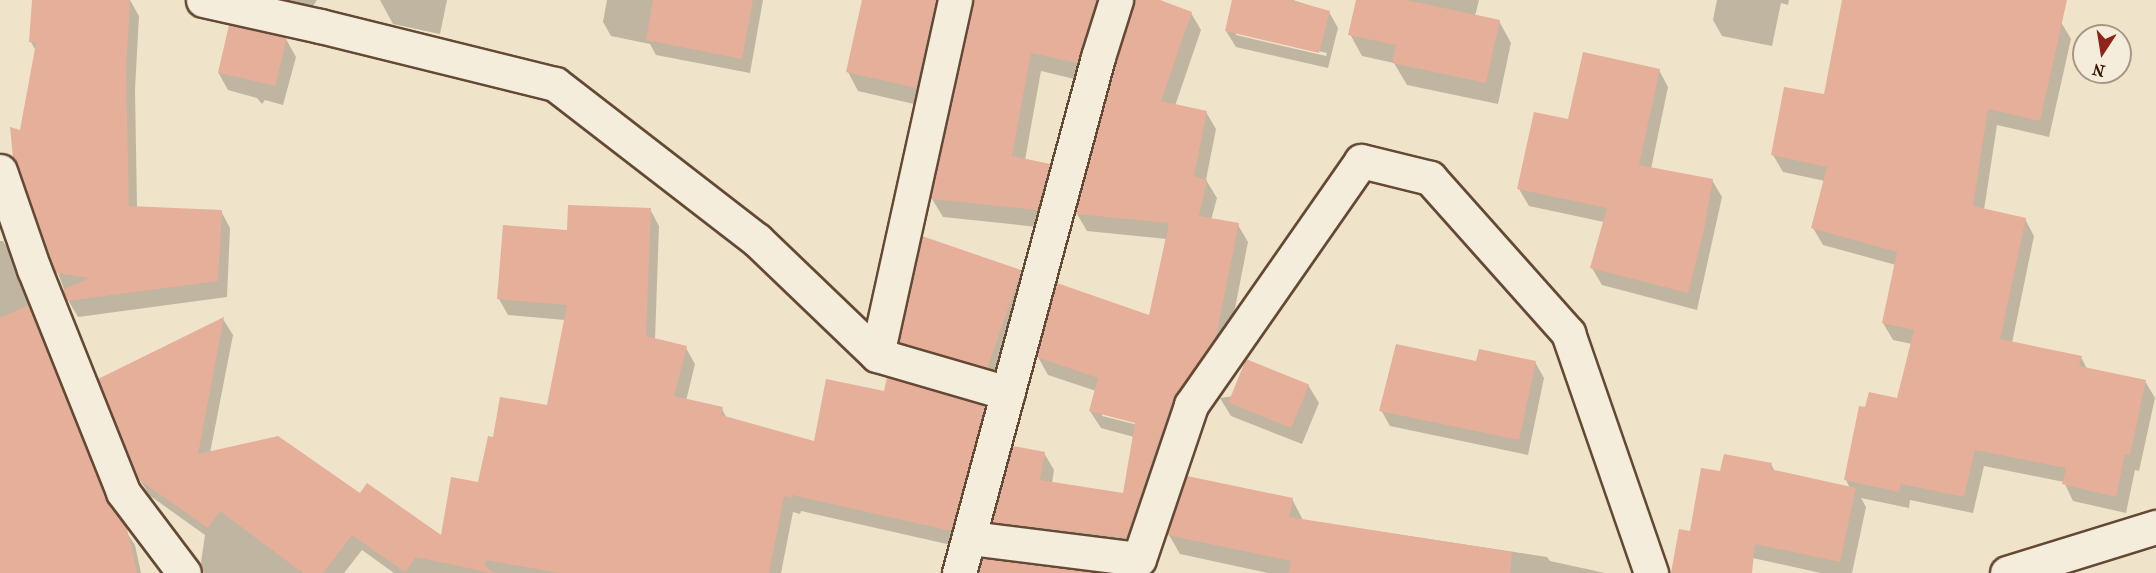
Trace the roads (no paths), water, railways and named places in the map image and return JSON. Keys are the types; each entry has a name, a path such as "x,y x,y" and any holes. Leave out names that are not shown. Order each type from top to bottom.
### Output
{"street":[{"path":"204,0 555,84 757,240 877,355 1008,393"},
{"path":"877,355 955,0"},
{"path":"959,573 1098,57 1116,0"},
{"path":"970,538 1139,559 1191,405 1361,161 1430,178 1568,333 1651,573"},
{"path":"0,173 34,269 123,492 184,573"},
{"path":"2007,573 2156,527"}]}
